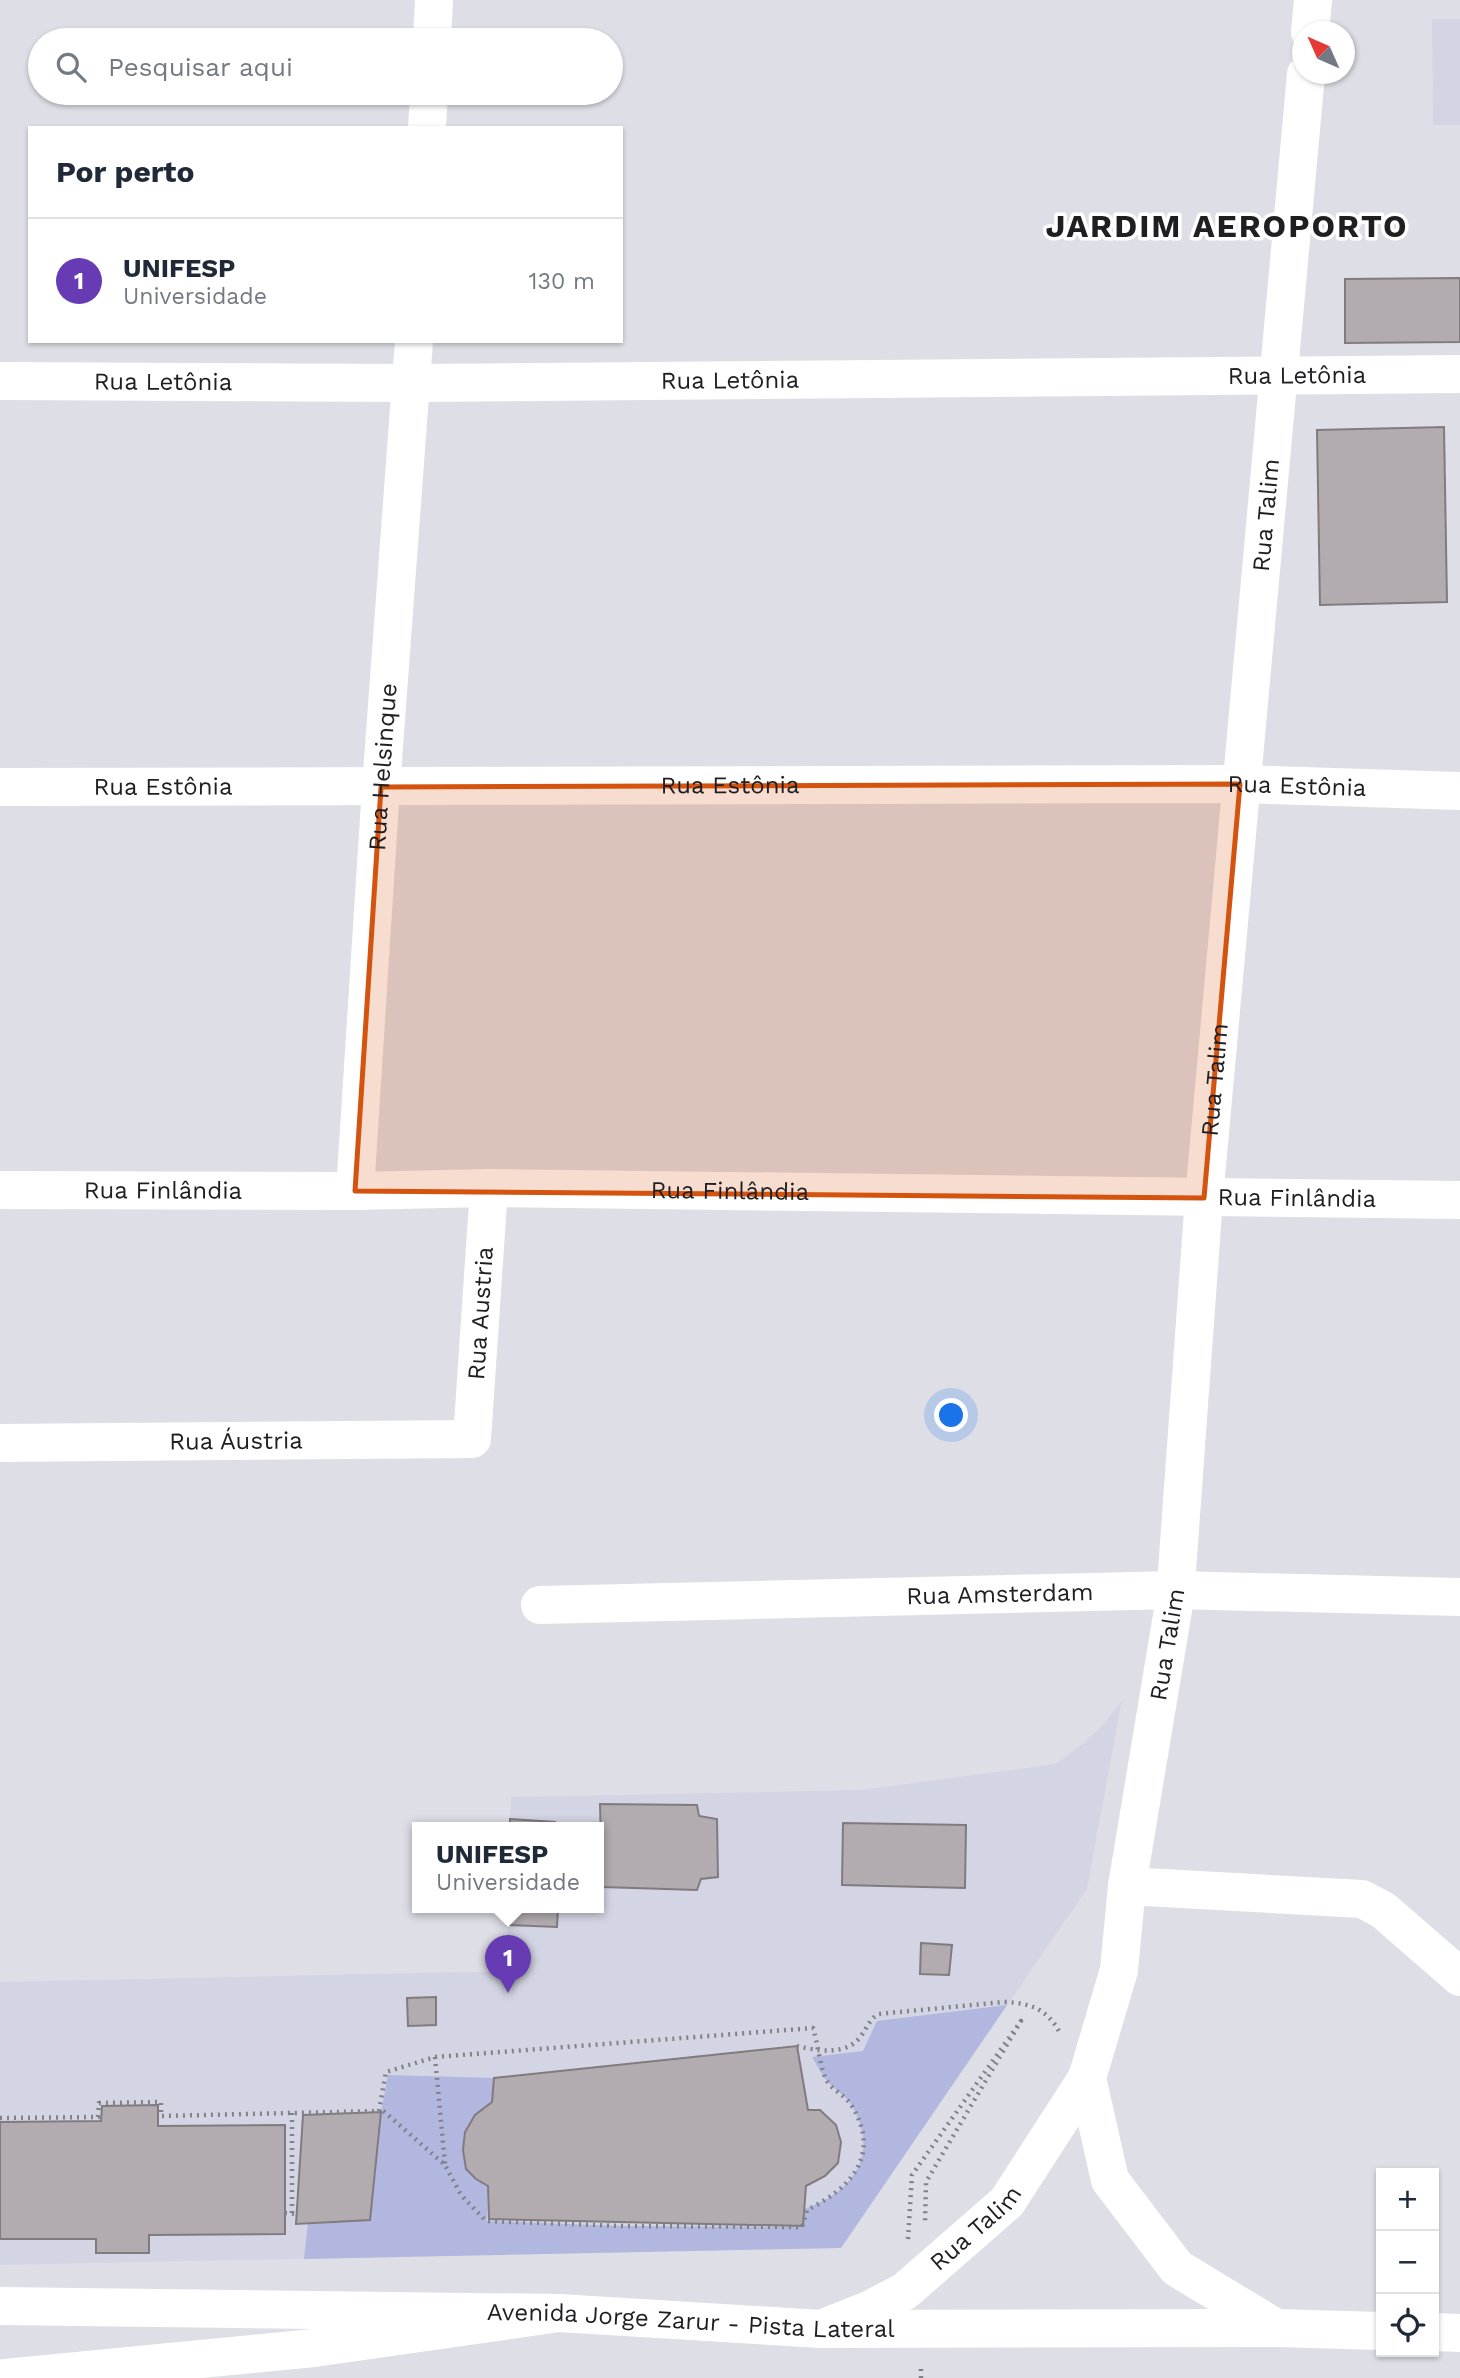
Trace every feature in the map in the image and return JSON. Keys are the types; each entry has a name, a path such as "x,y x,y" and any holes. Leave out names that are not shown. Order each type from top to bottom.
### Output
{"main road":[{"path":"433,28 434,0"},
{"path":"1311,21 1313,0"},
{"name":"Rua Talim","path":"821,2329 869,2310 905,2291 1007,2203 1087,2078 1119,1970 1127,1886 1175,1590 1204,1198 1305,84"},
{"path":"426,126 428,105"},
{"name":"Rua Helsinque","path":"355,1191 414,343"},
{"name":"Rua Letônia","path":"0,381 412,383 1460,374"},
{"name":"Rua Estônia","path":"0,787 1240,784 1460,791"},
{"name":"Rua Finlândia","path":"0,1190 355,1191 489,1188 1460,1200"},
{"name":"Rua Austria","path":"472,1438 489,1188"},
{"name":"Rua Áustria","path":"0,1443 472,1438"},
{"name":"Rua Amsterdam","path":"540,1605 1175,1590 1460,1597"},
{"path":"1127,1886 1362,1899 1383,1910 1460,1977"},
{"name":"Rua Talim","path":"1087,2078 1110,2180 1177,2268 1276,2328"},
{"name":"Avenida Jorge Zarur - Pista Lateral","path":"0,2306 559,2312 821,2329 1276,2328 1376,2331"},
{"path":"5,2378 314,2348 559,2312"},
{"path":"1439,2332 1460,2333"}],"path":[{"path":"797,2046 820,2052 856,2042 871,2019 878,2014 1004,2002 1024,2004 1040,2010 1052,2019 1060,2034 1059,2041"},
{"path":"912,2175 1021,2021 926,2182 925,2224"},
{"path":"813,2028 827,2081 845,2095 853,2108 861,2126 864,2145 861,2162 840,2192 807,2210 802,2227 486,2221 461,2195 445,2165 380,2108 386,2072 435,2057 813,2028"},
{"path":"435,2057 445,2165"},
{"path":"0,2118 98,2118 99,2103 161,2102 161,2116 380,2108"},
{"path":"285,2213 295,2213 292,2113"},
{"path":"907,2245 917,2241"},
{"path":"921,2364 921,2378"}],"highlighted area":[{"path":"1240,784 1204,1198 355,1191 381,787"}],"shaded area":[{"path":"1432,19 1460,19 1460,125 1433,125"},
{"path":"1122,1700 1087,1889 841,2248 0,2265 0,1982 506,1971 508,1913 604,1913 604,1822 510,1822 511,1797 861,1790 1055,1764 1103,1725"},
{"path":"1007,2005 841,2248 304,2259 308,2223 381,2112 388,2075 494,2078 492,2102 465,2132 463,2150 466,2169 488,2186 487,2221 624,2226 802,2227 804,2209 835,2193 856,2171 862,2157 863,2142 861,2125 850,2104 827,2081 812,2057 863,2051 877,2021"}],"building":[{"path":"1460,278 1460,342 1345,343 1345,279"},
{"path":"1444,427 1447,602 1320,605 1317,430"},
{"path":"600,1804 697,1805 699,1816 717,1819 718,1877 701,1879 697,1890 604,1887 604,1822 600,1822"},
{"path":"510,1819 555,1822 510,1822"},
{"path":"843,1823 966,1825 965,1888 842,1885"},
{"path":"508,1913 558,1913 557,1927 507,1925"},
{"path":"921,1943 952,1945 949,1975 920,1974"},
{"path":"436,1997 436,2025 408,2026 407,1998"},
{"path":"797,2046 808,2110 820,2110 836,2125 841,2142 838,2163 825,2176 806,2186 803,2226 489,2219 488,2186 466,2169 463,2150 465,2132 475,2115 492,2102 494,2078"},
{"path":"158,2105 158,2126 285,2125 285,2234 149,2235 149,2253 96,2253 96,2239 0,2239 0,2122 101,2121 102,2106"},
{"path":"381,2112 370,2220 296,2224 303,2115"}],"place":[{"name":"UNIFESP","path":"508,1993"}],"district":[{"name":"JARDIM AEROPORTO","path":"1227,226"}]}
